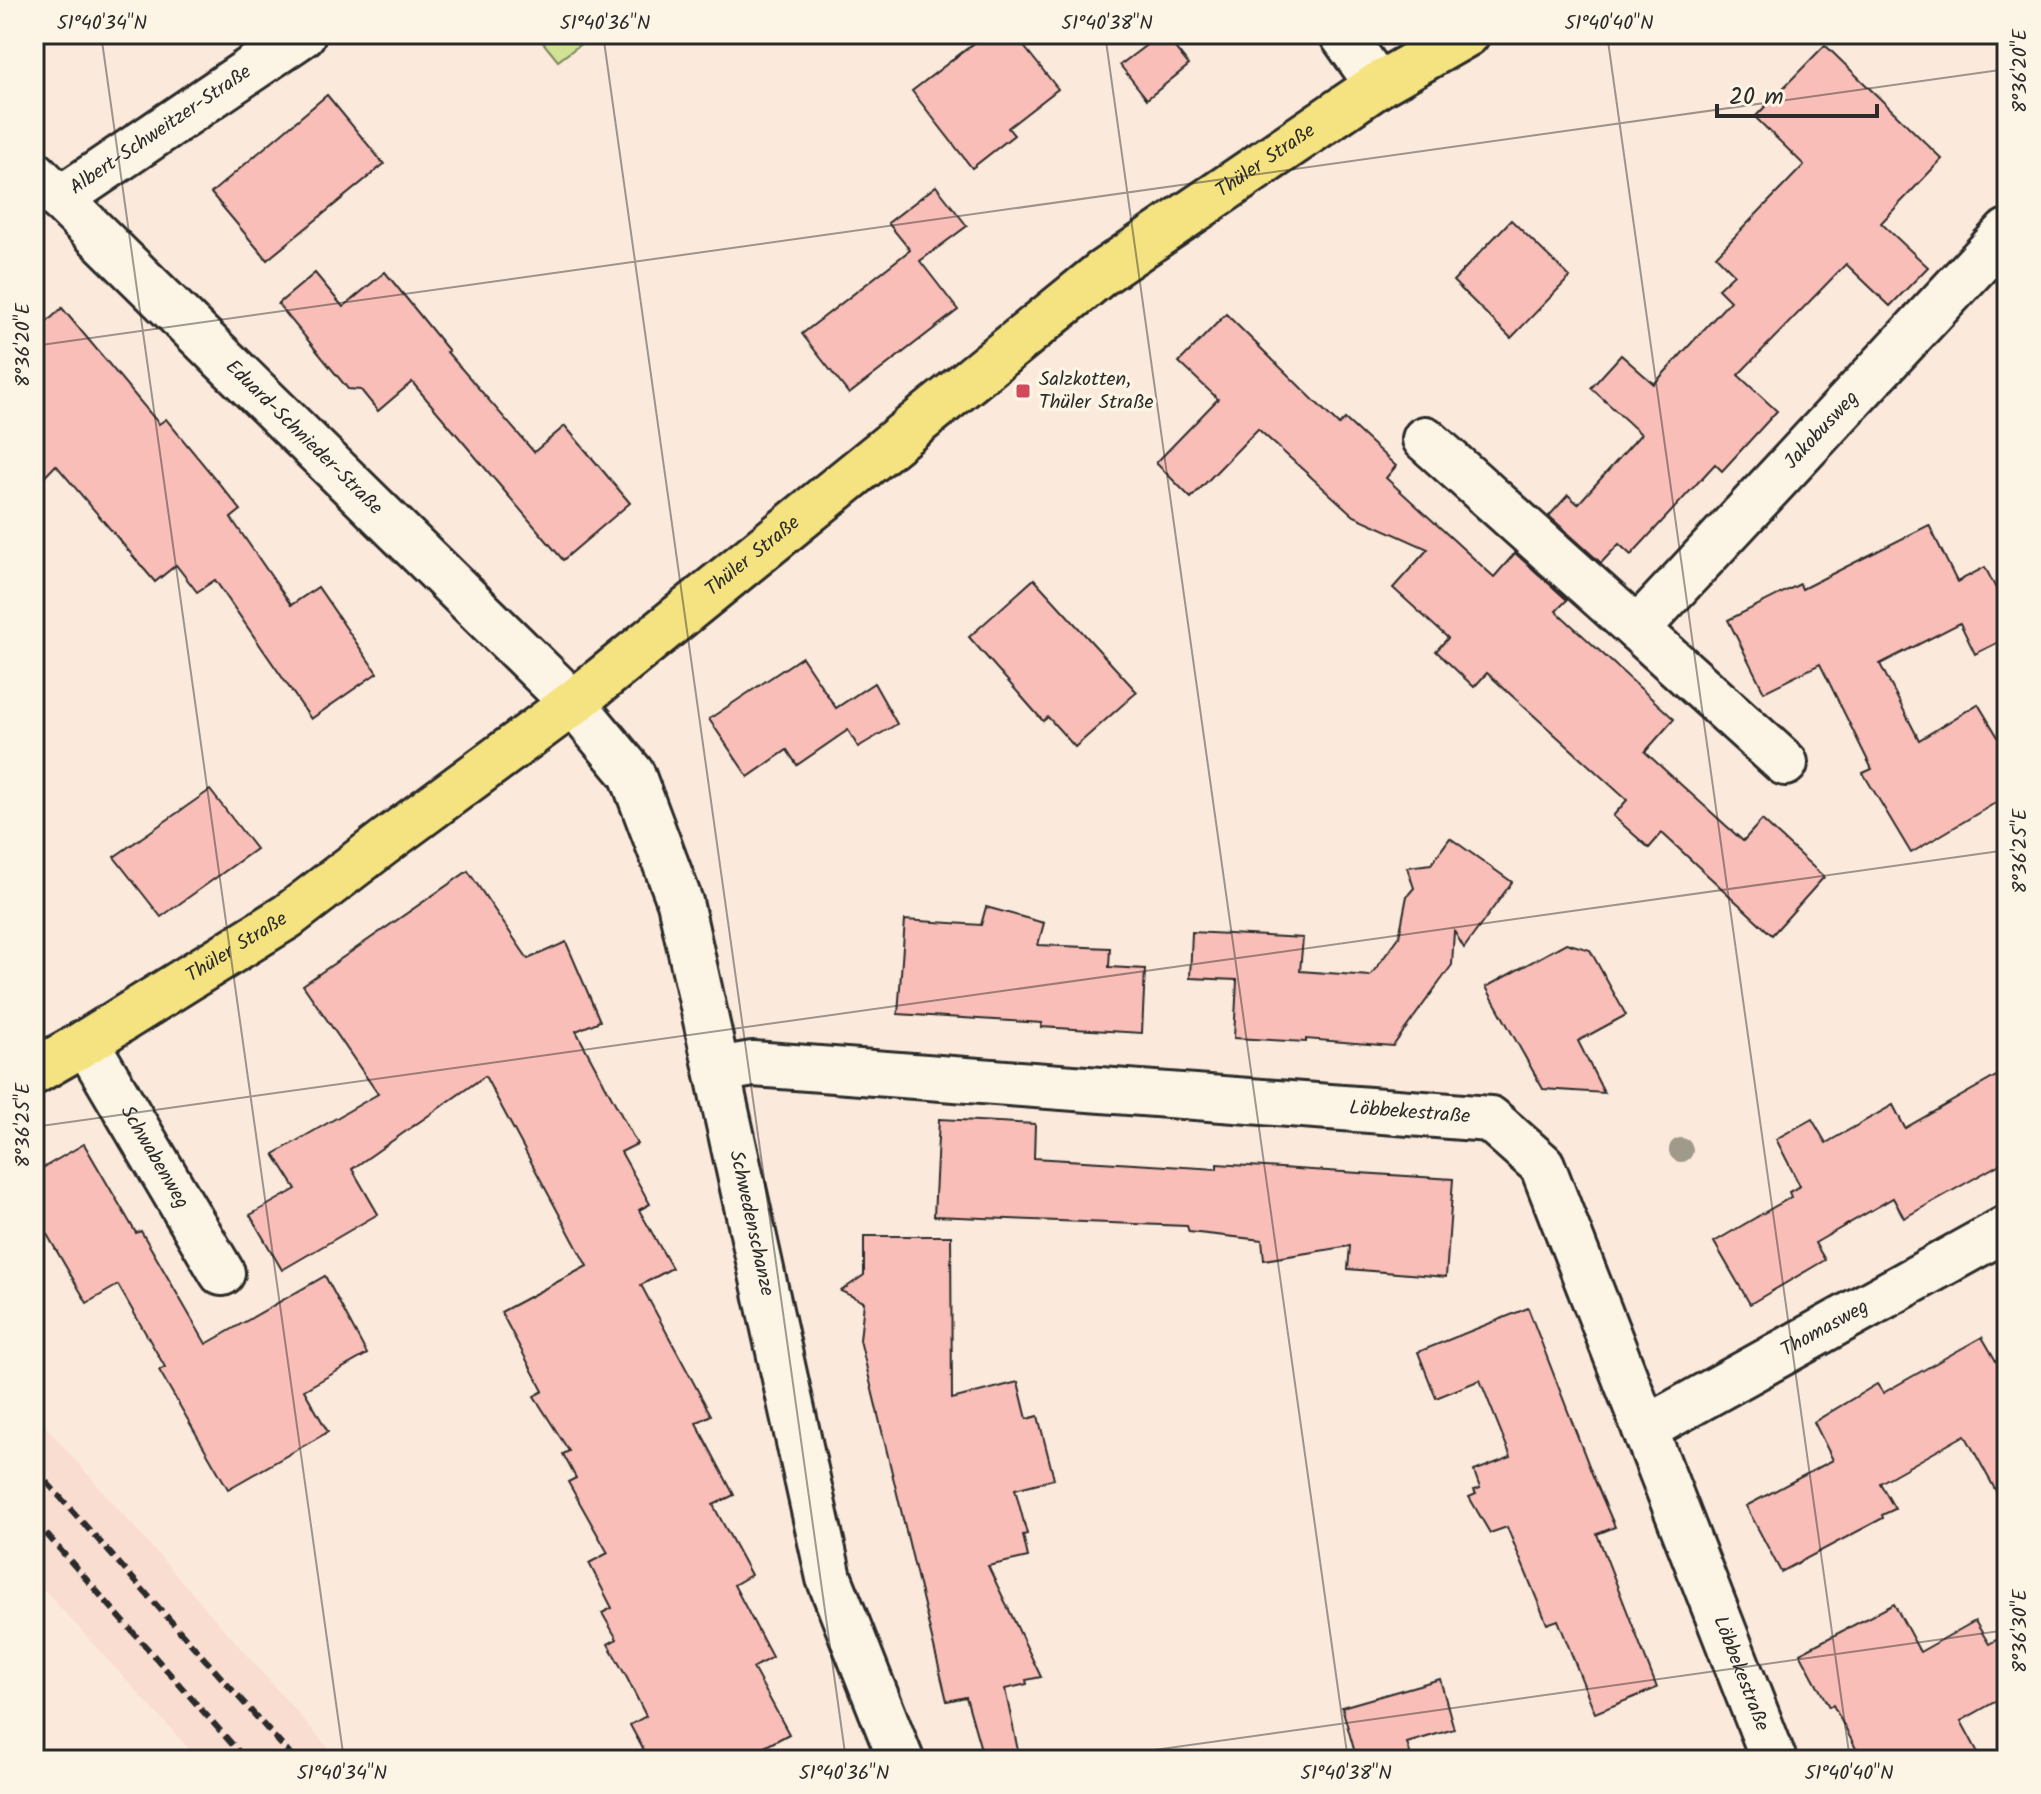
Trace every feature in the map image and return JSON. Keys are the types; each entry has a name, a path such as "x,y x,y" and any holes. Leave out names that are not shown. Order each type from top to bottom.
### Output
{"main road":[{"name":"Thüler Straße","path":"34,1072 288,916 573,703 1102,273 1378,85 1467,34"}],"street":[{"name":"Albert-Schweitzer-Straße","path":"47,186 303,34"},
{"path":"1342,34 1378,85"},
{"name":"Eduard-Schnieder-Straße","path":"47,186 573,703"},
{"name":"Jakobusweg","path":"1637,629 2007,232"},
{"path":"1425,439 1785,763"},
{"name":"Schwedenschanze","path":"573,703 632,774 680,902 829,1578 901,1760"},
{"name":"Schwabenweg","path":"86,1042 222,1273"},
{"name":"Löbbekestraße","path":"718,1070 753,1064 1490,1119 1542,1165 1645,1429 1767,1758"},
{"name":"Thomasweg","path":"1645,1429 2007,1228"}],"shaded area":[{"path":"34,1413 339,1760 199,1760 34,1579"}],"green space":[{"path":"536,34 594,34 558,61"}],"building":[{"path":"986,34 1014,34 1058,89 1008,128 1014,135 972,168 912,91"},
{"path":"1161,34 1189,65 1147,99 1120,65"},
{"path":"1825,45 1942,159 1881,223 1928,267 1890,306 1846,264 1738,375 1777,411 1722,471 1715,464 1631,555 1619,544 1601,563 1549,516 1568,495 1578,504 1641,434 1591,388 1621,355 1654,384 1730,301 1718,289 1734,274 1716,256 1804,165 1755,117"},
{"path":"327,95 384,164 267,260 211,193"},
{"path":"936,186 967,226 920,261 958,310 849,394 802,334 910,250 888,223"},
{"path":"1511,220 1570,277 1511,338 1453,281"},
{"path":"385,272 447,352 534,452 565,426 630,503 563,560 412,382 378,411 361,390 348,389 278,304 315,273 343,307"},
{"path":"62,308 159,424 166,419 241,510 231,518 291,605 318,587 377,673 311,719 215,580 197,592 176,565 155,582 56,465 34,488 34,334"},
{"path":"1226,314 1339,425 1345,419 1396,466 1386,478 1494,577 1515,553 1567,600 1556,611 1674,719 1645,752 1743,841 1762,820 1824,877 1772,935 1662,833 1649,848 1613,816 1627,800 1487,673 1474,687 1436,651 1448,638 1393,588 1428,549 1354,516 1258,429 1191,498 1156,463 1218,399 1179,362"},
{"path":"1929,525 1957,582 1985,567 2007,610 2007,638 1975,654 1960,623 1880,664 1919,740 1978,704 2007,752 2007,796 1911,853 1863,773 1872,769 1820,664 1764,692 1728,620 1800,584 1802,589"},
{"path":"1034,579 1137,692 1075,747 1048,717 1043,721 969,637"},
{"path":"802,657 836,708 874,683 897,724 858,747 848,730 797,765 787,750 748,777 709,719"},
{"path":"210,790 256,849 161,917 114,857"},
{"path":"1450,838 1512,882 1464,948 1454,931 1452,965 1393,1046 1306,1039 1306,1042 1234,1038 1237,980 1190,978 1192,932 1303,938 1300,971 1370,976 1399,937 1407,896 1414,888 1407,867 1431,864"},
{"path":"468,871 528,959 566,942 600,1021 576,1031 637,1144 621,1152 650,1204 639,1210 672,1268 641,1285 711,1415 696,1423 734,1495 713,1505 751,1575 734,1585 772,1657 753,1668 789,1734 740,1760 649,1760 630,1725 646,1716 608,1644 617,1639 602,1613 612,1608 589,1563 608,1553 568,1482 576,1478 563,1454 569,1451 534,1396 543,1391 501,1312 587,1266 485,1076 352,1169 378,1214 282,1270 250,1215 296,1189 274,1154 378,1094 303,985"},
{"path":"986,907 1044,923 1038,945 1110,948 1109,967 1145,969 1142,1033 898,1014 905,920 981,925"},
{"path":"1566,943 1590,950 1626,1015 1578,1041 1604,1093 1543,1089 1486,987"},
{"path":"2007,1070 2007,1160 1904,1218 1893,1198 1815,1243 1825,1260 1750,1304 1714,1242 1791,1197 1789,1192 1800,1186 1776,1139 1812,1119 1826,1143 1893,1105 1905,1128"},
{"path":"939,1119 1035,1124 1034,1158 1217,1169 1217,1164 1453,1179 1446,1277 1348,1269 1350,1246 1264,1260 1262,1240 1189,1232 1187,1226 934,1216"},
{"path":"84,1144 136,1233 141,1231 206,1344 325,1276 367,1354 304,1390 328,1432 228,1489 159,1370 165,1367 118,1285 87,1303 34,1212 34,1173"},
{"path":"864,1236 951,1236 952,1399 1018,1382 1027,1419 1038,1416 1054,1479 1015,1489 1027,1534 1023,1535 1028,1557 988,1566 1041,1677 1005,1689 1020,1760 984,1760 966,1697 947,1701 860,1340 864,1302 841,1291 864,1275"},
{"path":"1528,1308 1615,1527 1597,1534 1657,1688 1595,1713 1558,1620 1547,1624 1507,1527 1490,1533 1469,1497 1480,1488 1474,1471 1511,1457 1480,1380 1436,1398 1418,1352"},
{"path":"1982,1337 2007,1380 2007,1511 1965,1435 1880,1483 1895,1509 1882,1515 1883,1518 1781,1572 1746,1506 1833,1460 1814,1422 1877,1384 1883,1393"},
{"path":"1894,1604 1920,1652 1975,1621 1989,1644 2007,1634 2007,1695 1961,1721 1982,1760 1862,1760 1833,1705 1829,1707 1800,1653"},
{"path":"1440,1679 1454,1729 1407,1743 1412,1760 1357,1760 1342,1707"}],"railway":[{"path":"34,1468 295,1760"},
{"path":"34,1520 246,1760"}],"place":[{"name":"Salzkotten, Thüler Straße","path":"1023,391"}]}
